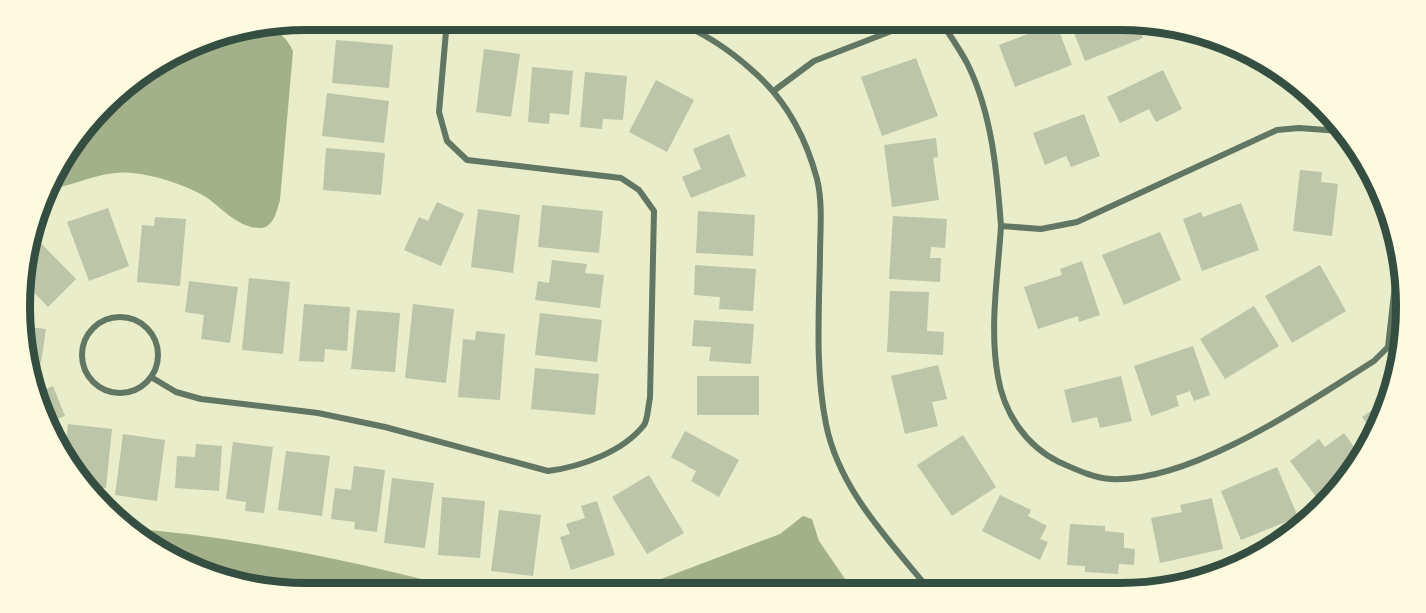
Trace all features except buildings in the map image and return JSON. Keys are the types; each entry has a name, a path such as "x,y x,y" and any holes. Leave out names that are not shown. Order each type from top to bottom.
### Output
{"street":[{"path":"151,377 176,392 201,399 329,416 385,427 548,471 571,468 626,442 645,424 650,398 654,211 639,190 621,178 467,160 447,141 439,112 446,30"},
{"path":"695,30 735,54 775,90 800,131 818,181 819,367 827,425 841,470 874,522 924,583"},
{"path":"775,90 814,61 894,30"},
{"path":"946,30 968,65 986,119 997,167 1001,226 994,342 998,377 1006,410 1022,432 1045,455 1087,474 1109,479 1134,478 1164,471 1216,452 1268,427 1374,361 1388,347 1395,286"},
{"path":"1001,226 1041,229 1077,222 1277,130 1299,128 1333,130"},
{"path":"124,317 137,321 147,328 155,339 158,352 157,365 151,377 143,386 126,392 107,391 96,385 88,376 81,353 90,331 99,322 124,317"}],"shaded area":[{"path":"276,32 287,41 293,51 280,200 269,225 261,228 245,225 206,197 189,188 141,174 111,174 58,188 67,168 99,124 138,87 168,67 201,51 253,35"},
{"path":"803,516 812,519 819,541 848,583 650,583 780,534"},
{"path":"143,530 259,545 390,571 437,583 306,583 253,578 201,562 168,546"}]}
